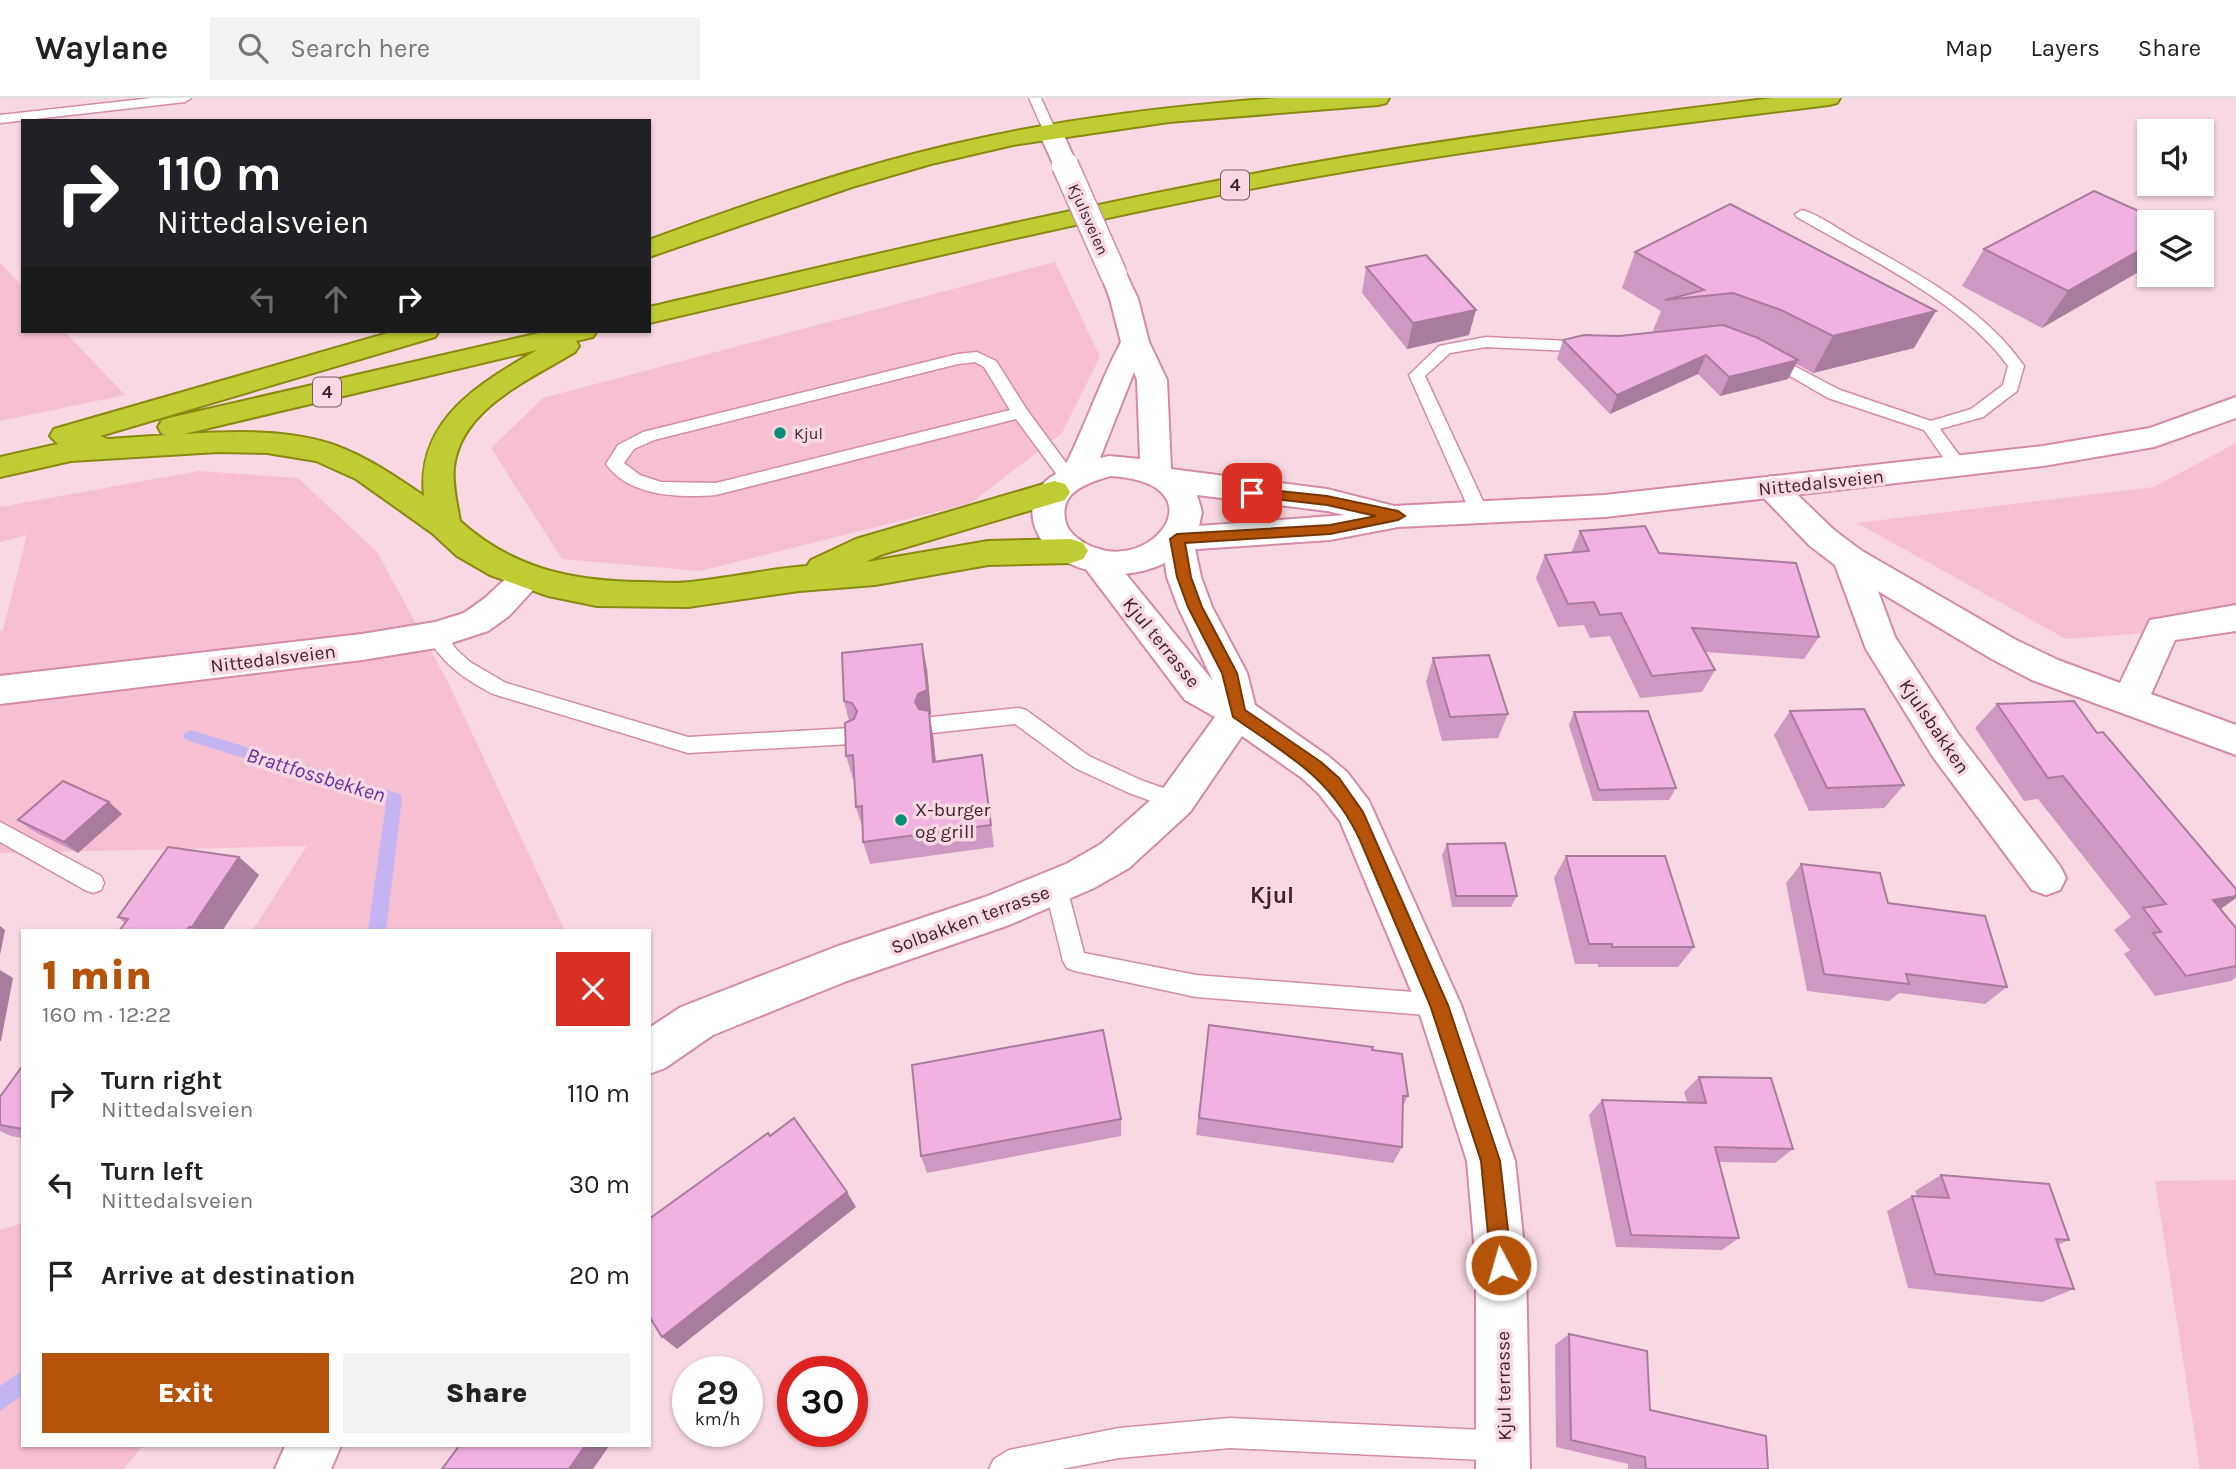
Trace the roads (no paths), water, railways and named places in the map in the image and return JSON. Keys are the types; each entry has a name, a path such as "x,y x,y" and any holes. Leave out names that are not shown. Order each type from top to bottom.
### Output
{"highway":[{"path":"651,248 737,217 916,161 1050,131 1217,111 1378,98"},
{"name":"4","path":"651,315 1062,220 1299,173 1570,131 1829,98"},
{"name":"4","path":"0,455 418,333"},
{"name":"4","path":"0,467 574,333"},
{"path":"444,525 439,460 459,422 501,386 587,333"},
{"name":"4","path":"71,451 218,442 300,447 346,461 444,525 484,557 527,578 571,590 642,596 717,592 799,579 875,573 988,553 1083,556"},
{"name":"4","path":"799,579 868,547 1067,481"}],"street":[{"name":"Kjulsveien","path":"1050,131 1124,299 1135,342 1152,380 1162,478"},
{"path":"1067,481 1093,469 1117,466 1162,478 1185,502 1187,515 1184,527 1177,539 1157,554 1138,560 1083,556 1055,538 1046,523 1046,507 1067,481 1135,342"},
{"name":"Nittedalsveien","path":"1177,539 1330,529 1398,516 1605,506 1958,466 2128,443 2182,429 2236,406"},
{"name":"Nittedalsveien","path":"1162,478 1327,500 1398,516"},
{"path":"1771,487 1822,538 1850,559 2003,649 2045,670 2131,699 2236,740"},
{"name":"Kjul terrasse","path":"1177,539 1184,577 1195,607 1229,673 1238,713"},
{"name":"Kjul terrasse","path":"1083,556 1198,690 1238,713 1315,767 1333,783 1355,812 1439,1005 1491,1161 1501,1265 1504,1457"},
{"name":"Kjulsbakken","path":"1850,559 1878,640 1946,746 2046,878"},
{"name":"Nittedalsveien","path":"0,690 375,645 436,635 475,622 498,607 527,578"},
{"path":"2131,699 2162,629 2236,618"},
{"name":"Solbakken terrasse","path":"651,1052 697,1021 838,965 1056,888 1115,856 1176,801 1238,713"},
{"path":"302,1469 313,1447"}],"lane":[{"path":"0,119 185,98"},
{"name":"Kjulsveien","path":"1035,98 1050,131"},
{"path":"1756,352 1834,394 1930,426 1977,414 2011,387 2016,366 2011,355 1981,326 1923,287 1802,214"},
{"path":"1480,514 1418,375 1445,349 1486,342 1611,348"},
{"path":"1020,413 696,492 637,482 622,475 615,464 617,456 626,445 649,436 958,359 976,357 990,364 1067,481"},
{"path":"1930,426 1958,466"},
{"path":"436,635 449,658 500,689 688,745 851,736"},
{"path":"932,725 1019,716 1082,762 1136,787 1176,801"},
{"path":"0,831 93,883"},
{"path":"1056,888 1075,961 1196,986 1439,1005"},
{"path":"1004,1469 1009,1465 1119,1443 1230,1433 1504,1457"}],"waterway":[{"name":"Brattfossbekken","path":"191,736 394,799 377,929"},
{"name":"Brattfossbekken","path":"0,1400 21,1383"}],"place":[{"name":"Kjul","path":"780,433"},
{"name":"X-burger og grill","path":"901,820"}],"district":[{"name":"Kjul","path":"1272,895"}]}
